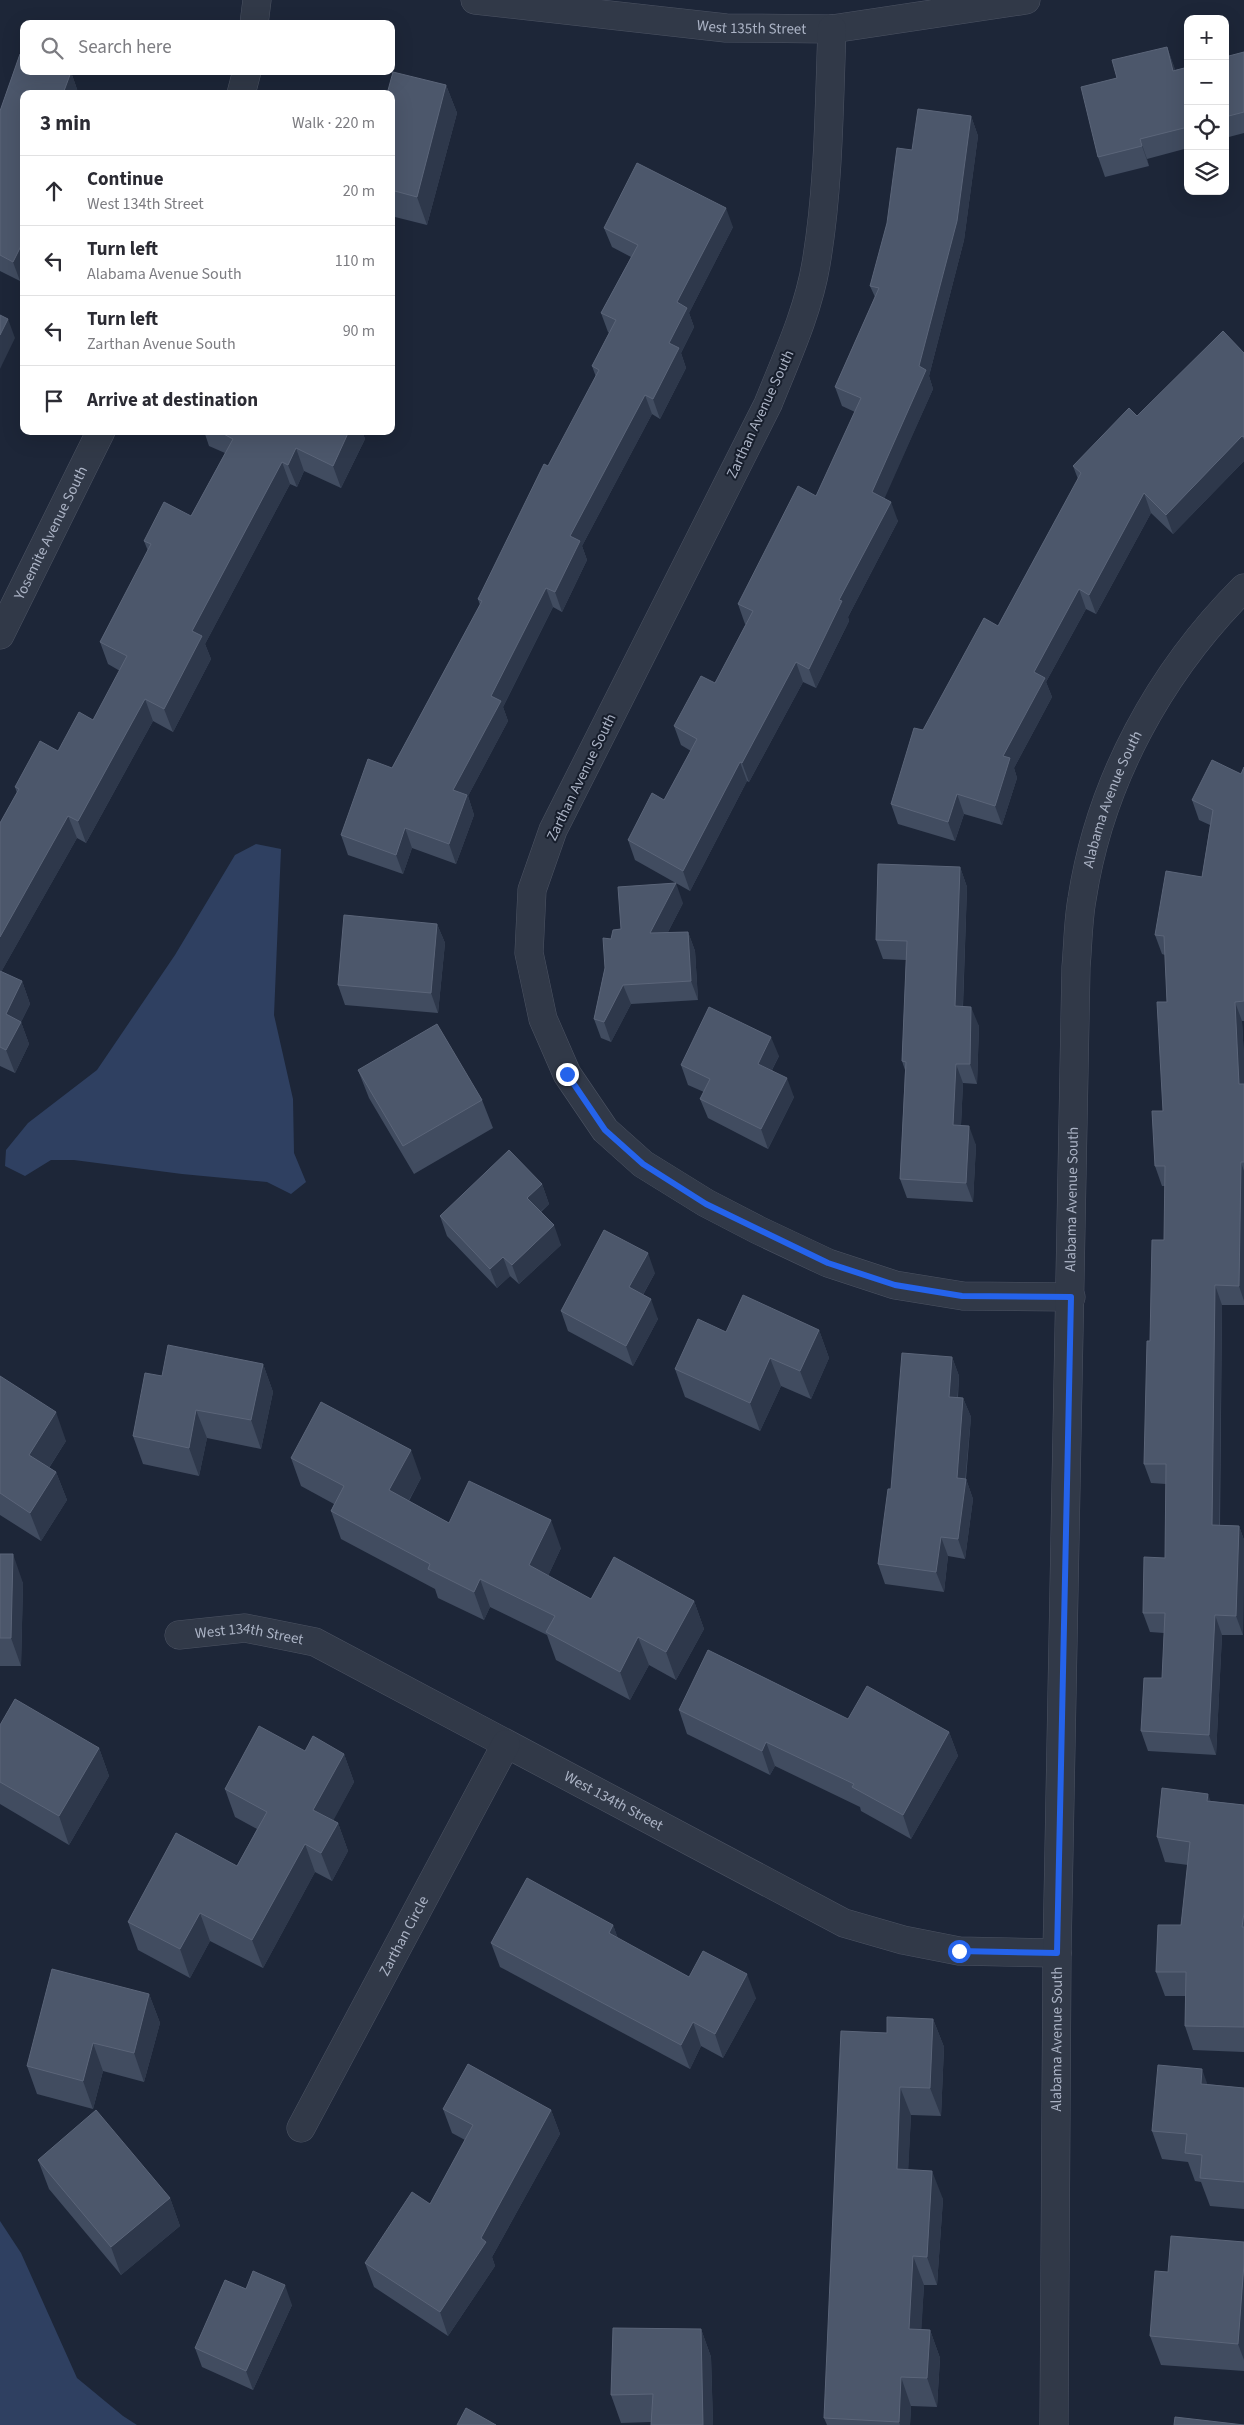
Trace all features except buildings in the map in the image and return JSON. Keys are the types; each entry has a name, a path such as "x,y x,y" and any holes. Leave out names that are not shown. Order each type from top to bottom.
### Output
{"street":[{"path":"254,20 257,0"},
{"name":"West 135th Street","path":"475,0 726,28 832,29 921,8 1026,0"},
{"name":"Zarthan Avenue South","path":"832,29 825,193 816,266 796,337 768,404 553,830 532,890 529,953 543,1019 567,1074 605,1130 643,1164 706,1204 828,1263 895,1285 962,1296 1071,1297"},
{"path":"243,90 246,75"},
{"name":"Yosemite Avenue South","path":"0,635 99,435"},
{"name":"Alabama Avenue South","path":"1054,2425 1057,1953 1076,967 1082,899 1098,827 1124,757 1165,684 1213,620 1244,588"},
{"name":"West 134th Street","path":"179,1634 246,1628 314,1642 844,1923 902,1940 959,1951 1057,1953"},
{"name":"Zarthan Circle","path":"301,2128 506,1744"}],"water":[{"path":"256,844 281,849 274,1015 293,1099 294,1153 306,1182 291,1194 267,1182 182,1174 74,1160 51,1160 25,1176 5,1166 6,1150 28,1123 97,1070 175,955 235,855"},
{"path":"0,2221 21,2253 77,2378 123,2416 137,2425 0,2425"}],"route":[{"path":"567,1074 605,1130 643,1164 706,1204 828,1263 895,1285 962,1296 1071,1297 1057,1953 959,1951"}]}
